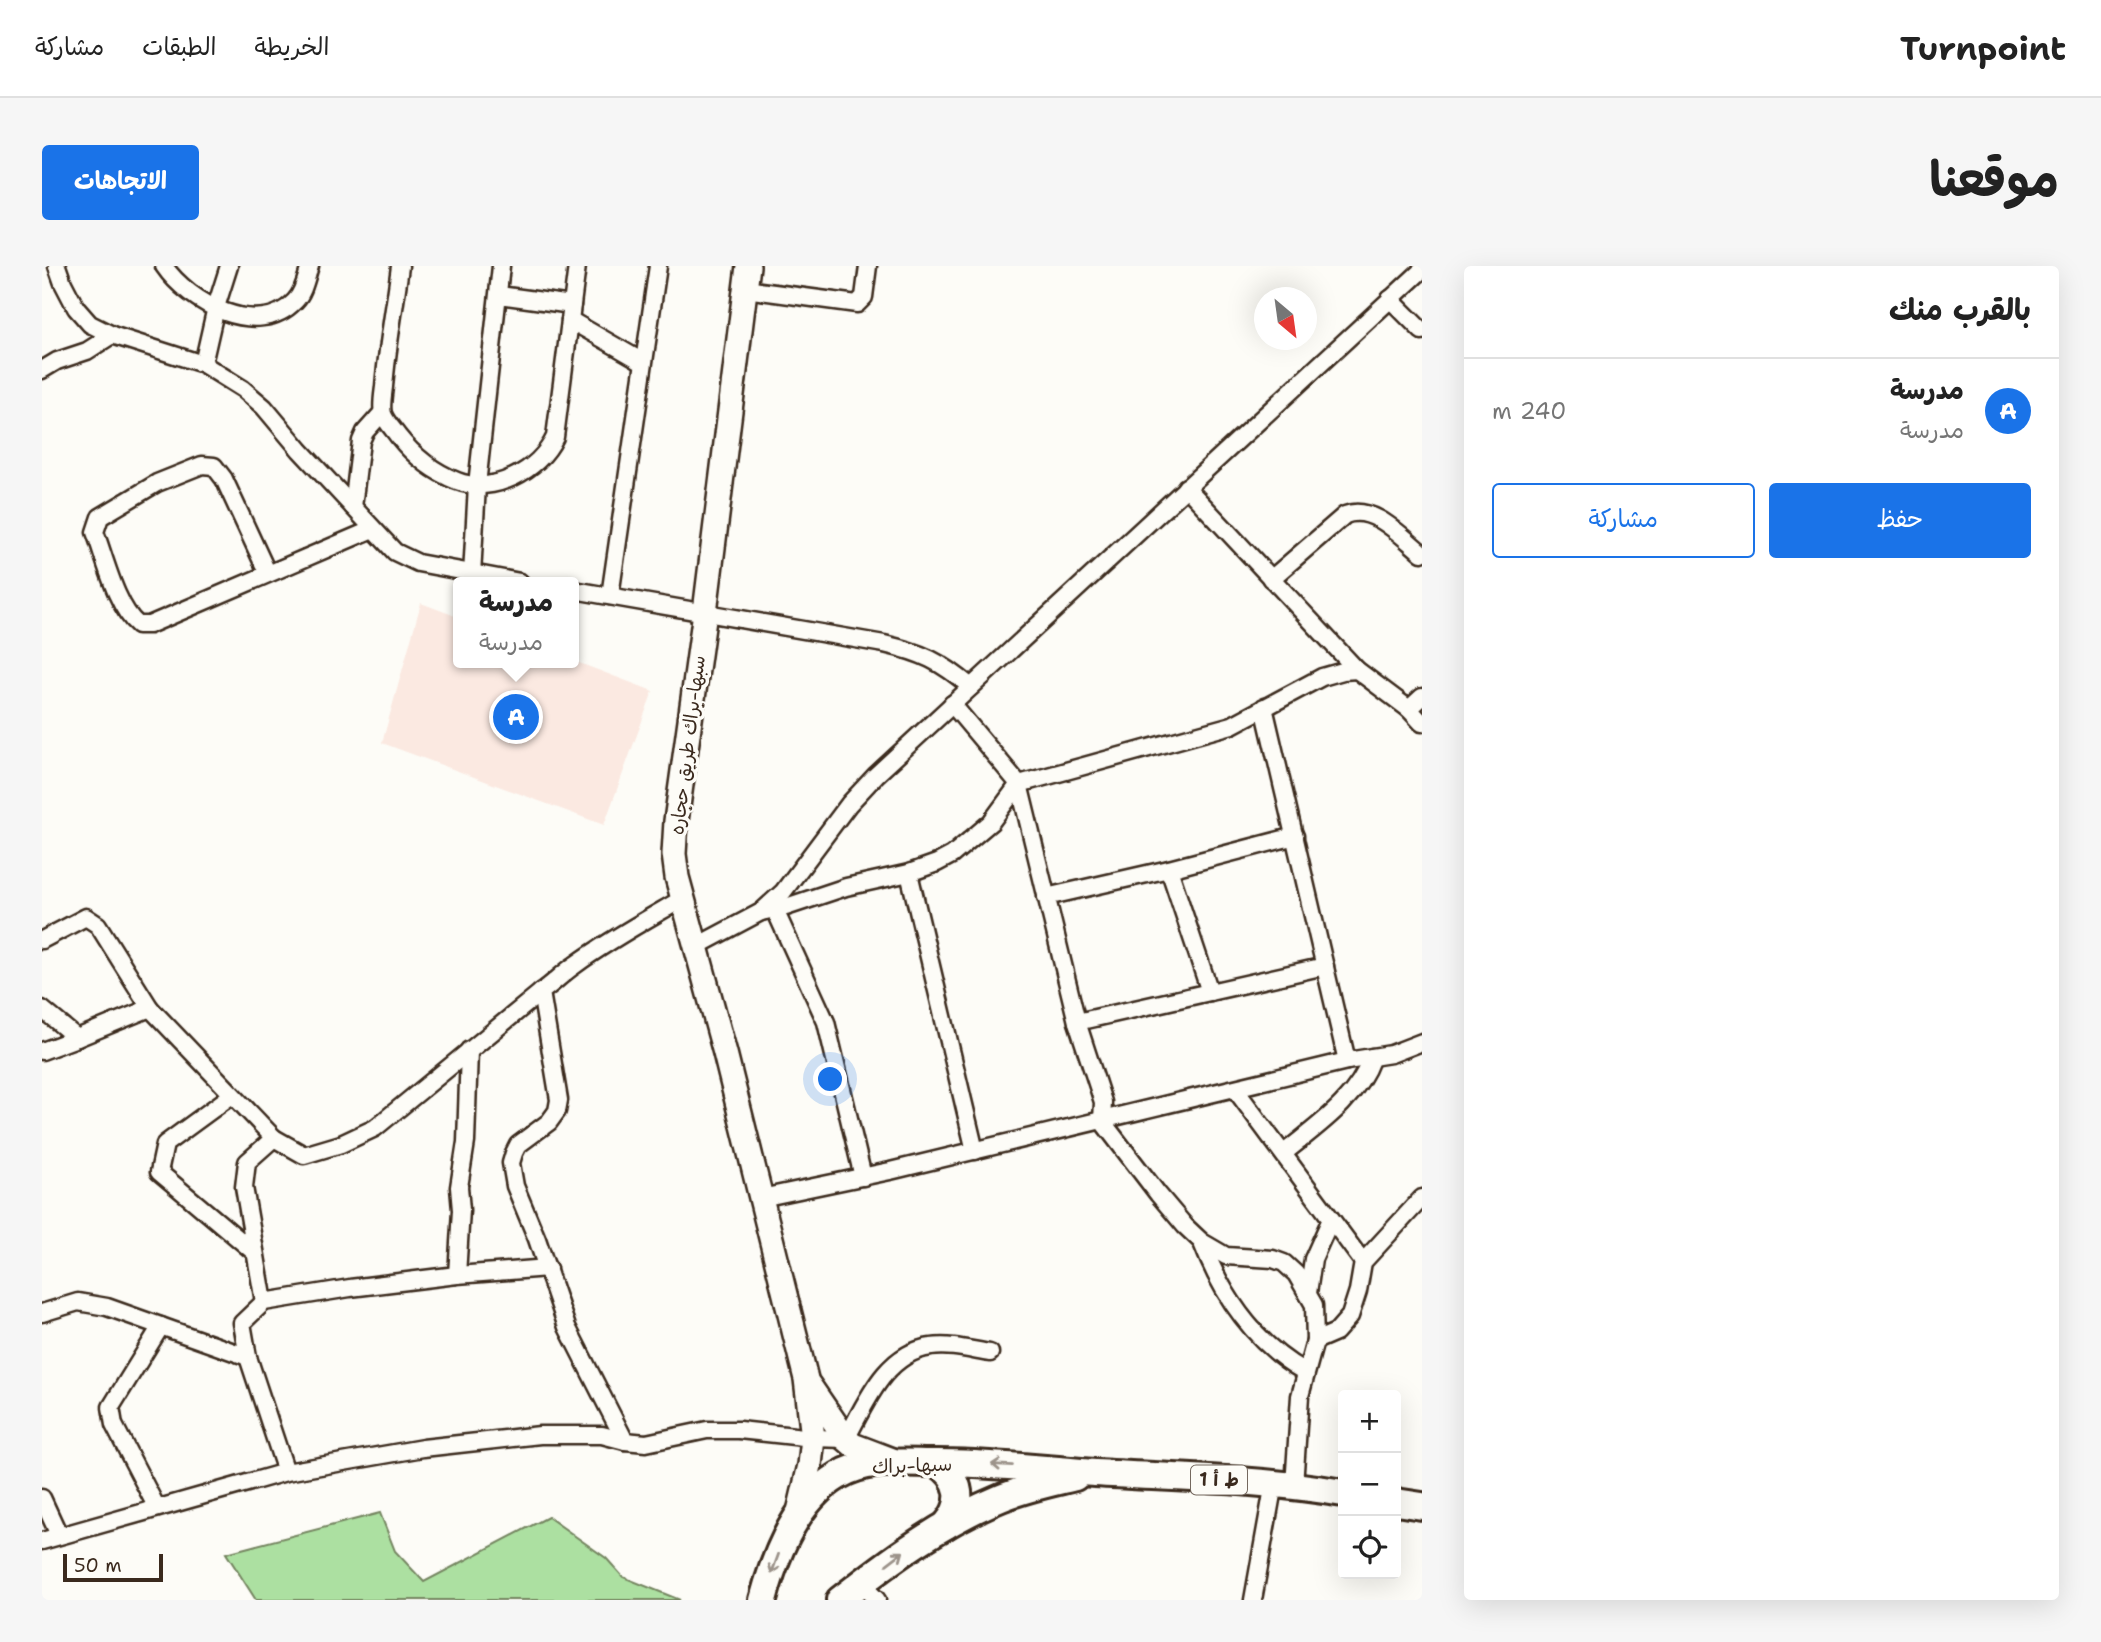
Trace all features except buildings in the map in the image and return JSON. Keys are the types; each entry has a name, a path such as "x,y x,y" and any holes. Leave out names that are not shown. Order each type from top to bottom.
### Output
{"highway":[{"name":"سبها-براك","path":"765,1598 778,1556 798,1516 815,1494 839,1475 869,1465 897,1462 1028,1466 1284,1484 1338,1492"},
{"path":"937,1463 955,1479 959,1492 959,1504 946,1525"},
{"name":"سبها-براك","path":"859,1595 905,1551 946,1525 1003,1497 1094,1472"},
{"path":"1401,1503 1422,1506"}],"main road":[{"name":"سبها-براك طريق حجاره","path":"746,277 676,821 674,854 682,899 697,946 806,1379 813,1438 810,1465 798,1516"},
{"name":"سبها-براك طريق حجاره","path":"806,1379 846,1439 862,1449 897,1462"}],"street":[{"path":"57,266 76,308 90,324 112,335 203,364 233,382 264,407 395,552 418,563 486,577"},
{"path":"164,266 180,285 216,307 231,314 252,317 267,317 279,313 300,294 310,266"},
{"path":"203,364 229,266"},
{"path":"353,507 361,441 365,432 382,413 387,352 400,266"},
{"path":"472,575 477,485 501,266"},
{"path":"382,413 404,443 432,468 458,481 477,485 499,481 525,471 538,462 552,443 557,430 577,266"},
{"path":"610,596 658,266"},
{"path":"746,277 857,304 864,297 868,266"},
{"path":"768,911 849,804 877,775 1422,270"},
{"path":"499,296 571,312 643,362"},
{"path":"1390,299 1422,331"},
{"path":"42,370 57,361 87,351 112,335"},
{"path":"268,574 224,479 214,466 202,465 157,483 100,517 95,532 120,599 130,618 138,625 149,625 268,574 373,529"},
{"path":"1186,487 1357,670 1409,709 1422,723"},
{"path":"1271,579 1345,515 1353,512 1370,514 1422,553"},
{"path":"579,591 884,643 918,652 946,666 971,687"},
{"path":"697,946 768,911 937,863 969,841 990,822 1018,784 1242,722 1264,707 1322,677 1343,670 1357,670"},
{"path":"1409,709 1422,697"},
{"path":"952,705 1018,784 1077,1022 1102,1102 1102,1121 1158,1194 1202,1242 1226,1256 1266,1258 1284,1263 1296,1274 1316,1313 1315,1341 1305,1372 1284,1484 1253,1600"},
{"path":"1264,707 1348,1060"},
{"path":"1046,897 1295,836"},
{"path":"1169,869 1210,992"},
{"path":"909,873 975,1151"},
{"path":"42,940 86,917 98,925 150,1008 274,1138 304,1155 341,1144 375,1128 572,967 613,939 682,899"},
{"path":"768,911 826,1022 863,1177"},
{"path":"1077,1022 1325,966"},
{"path":"541,992 556,1069 559,1100 557,1111 549,1122 518,1145 511,1163 521,1205 537,1239 567,1326 625,1441"},
{"path":"42,1051 150,1008"},
{"path":"42,1009 77,1038"},
{"path":"761,1198 975,1151 1348,1060 1402,1051 1422,1042"},
{"path":"457,1276 461,1210 459,1186 466,1142 469,1050"},
{"path":"1284,1153 1352,1095 1362,1081 1372,1057"},
{"path":"1235,1089 1363,1262"},
{"path":"232,1095 165,1144 159,1172 254,1252"},
{"path":"264,1302 244,1187 247,1162 274,1138"},
{"path":"1315,1341 1336,1332 1350,1316 1363,1262 1422,1198"},
{"path":"1308,1293 1312,1259 1331,1219"},
{"path":"1202,1242 1214,1273 1245,1320 1279,1355 1305,1372"},
{"path":"286,1472 248,1357 242,1323 264,1302 457,1276 548,1268"},
{"path":"42,1313 78,1302 107,1307 248,1357"},
{"path":"157,1508 114,1425 111,1407 161,1326"},
{"path":"42,1541 286,1472 423,1448 540,1435 602,1435 646,1443 707,1430 846,1439 888,1368 899,1360 928,1347 939,1346 990,1353"},
{"path":"42,1498 58,1535"}],"shaded area":[{"path":"421,603 453,615 453,668 579,668 579,663 653,691 604,825 382,743"}],"green space":[{"path":"380,1513 395,1551 424,1582 548,1517 606,1558 623,1577 680,1600 256,1600 226,1553"}],"place":[{"name":"مدرسة","path":"516,717"}]}
